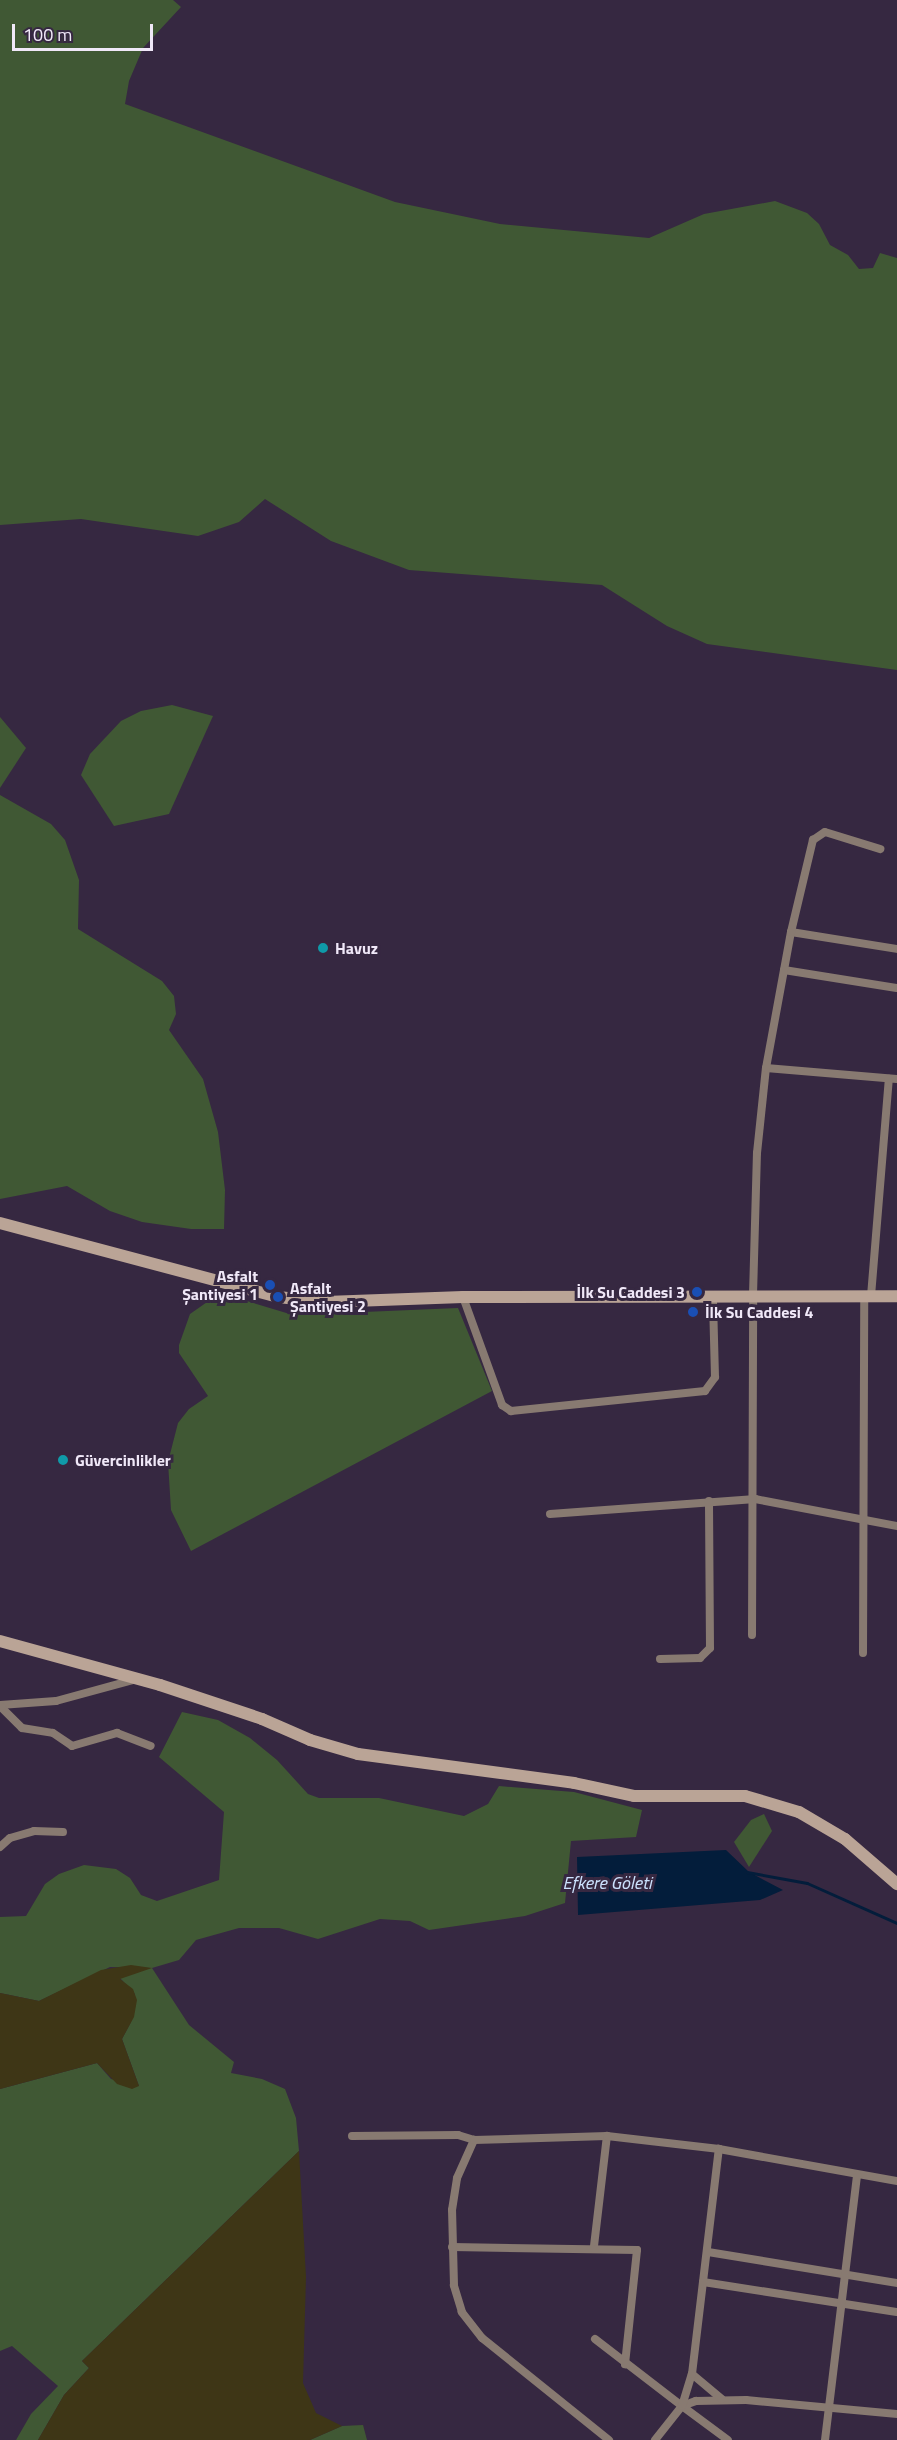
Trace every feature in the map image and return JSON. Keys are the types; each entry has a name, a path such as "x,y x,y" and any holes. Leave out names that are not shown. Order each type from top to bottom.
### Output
{"street":[{"path":"753,1635 755,1499 753,1295 757,1153 766,1068 791,932 813,840 818,834 825,832 880,849"},
{"path":"791,932 897,949"},
{"path":"784,970 897,988"},
{"path":"766,1068 893,1079 867,1297 863,1653"},
{"path":"0,1223 278,1297 375,1302 463,1297 897,1296"},
{"path":"463,1297 501,1405 511,1411 705,1391 715,1377 713,1298"},
{"path":"550,1514 755,1499 897,1526"},
{"path":"660,1659 700,1658 710,1648 709,1501"},
{"path":"0,1641 137,1679 358,1754 574,1783 634,1796 745,1796 804,1815 845,1839 897,1884"},
{"path":"0,1706 56,1701 109,1689 137,1679"},
{"path":"0,1706 22,1728 53,1733 72,1746 117,1733 151,1746"},
{"path":"0,1847 10,1838 34,1831 63,1832"},
{"path":"352,2136 458,2135 474,2140 608,2136 719,2150 897,2181"},
{"path":"594,2246 608,2136"},
{"path":"474,2140 469,2145 457,2178 452,2210 456,2296 474,2330 609,2440"},
{"path":"655,2440 682,2406 692,2374 719,2150"},
{"path":"825,2440 857,2175"},
{"path":"452,2247 594,2246 637,2250 625,2364"},
{"path":"708,2252 897,2283"},
{"path":"703,2282 897,2312"},
{"path":"595,2339 728,2440"},
{"path":"692,2374 722,2399"},
{"path":"682,2406 722,2399 897,2414"}],"green space":[{"path":"0,0 173,0 181,7 143,48 129,81 125,104 395,202 500,224 649,238 704,214 775,201 807,213 819,224 830,245 848,255 859,269 873,268 880,253 897,258 897,670 707,644 667,626 602,585 409,570 331,541 265,499 239,522 198,536 81,519 0,525"},
{"path":"172,705 213,716 169,814 114,826 81,775 90,754 121,721 141,711"},
{"path":"0,717 26,748 0,788"},
{"path":"0,795 51,824 65,840 79,880 78,929 162,981 174,996 176,1014 169,1030 203,1079 218,1132 225,1190 224,1229 191,1229 142,1222 110,1211 67,1186 0,1199"},
{"path":"220,1293 293,1315 458,1308 492,1391 191,1551 171,1510 168,1462 178,1423 189,1409 208,1396 179,1353 179,1345 190,1314"},
{"path":"182,1712 218,1720 250,1738 277,1760 308,1794 319,1798 379,1798 464,1816 488,1804 499,1786 574,1792 642,1810 636,1837 571,1841 565,1903 525,1916 429,1930 410,1921 380,1919 318,1939 279,1928 239,1928 196,1940 179,1960 152,1968 189,2025 234,2062 231,2073 262,2079 285,2089 296,2118 299,2151 82,2361 89,2368 64,2395 38,2440 16,2440 31,2414 58,2386 12,2346 0,2351 0,2089 97,2063 111,2079 139,2086 122,2039 131,2022 135,1994 120,1978 150,1968 110,1967 39,2001 0,1993 0,1917 26,1916 45,1884 59,1874 84,1865 116,1869 130,1878 141,1895 157,1901 219,1880 224,1812 159,1757"},
{"path":"764,1814 772,1831 749,1867 734,1842 751,1820"},
{"path":"363,2425 367,2440 310,2440 342,2426"}],"sand":[{"path":"131,1965 152,1968 120,1979 133,1989 137,2000 134,2017 122,2039 139,2086 132,2089 117,2084 97,2063 0,2089 0,1993 39,2001 101,1970"},
{"path":"299,2151 306,2277 303,2383 316,2413 342,2426 310,2440 38,2440 64,2395 89,2368 82,2361"}],"water":[{"name":"Efkere Göleti","path":"726,1850 749,1872 783,1890 760,1900 578,1915 577,1857"}],"waterway":[{"path":"747,1872 807,1883 897,1923"}],"place":[{"name":"Havuz","path":"323,948"},
{"name":"Asfalt Şantiyesi 1","path":"270,1285"},
{"name":"İlk Su Caddesi 3","path":"697,1292"},
{"name":"Asfalt Şantiyesi 2","path":"278,1297"},
{"name":"İlk Su Caddesi 4","path":"693,1312"},
{"name":"Güvercinlikler","path":"63,1460"}]}
